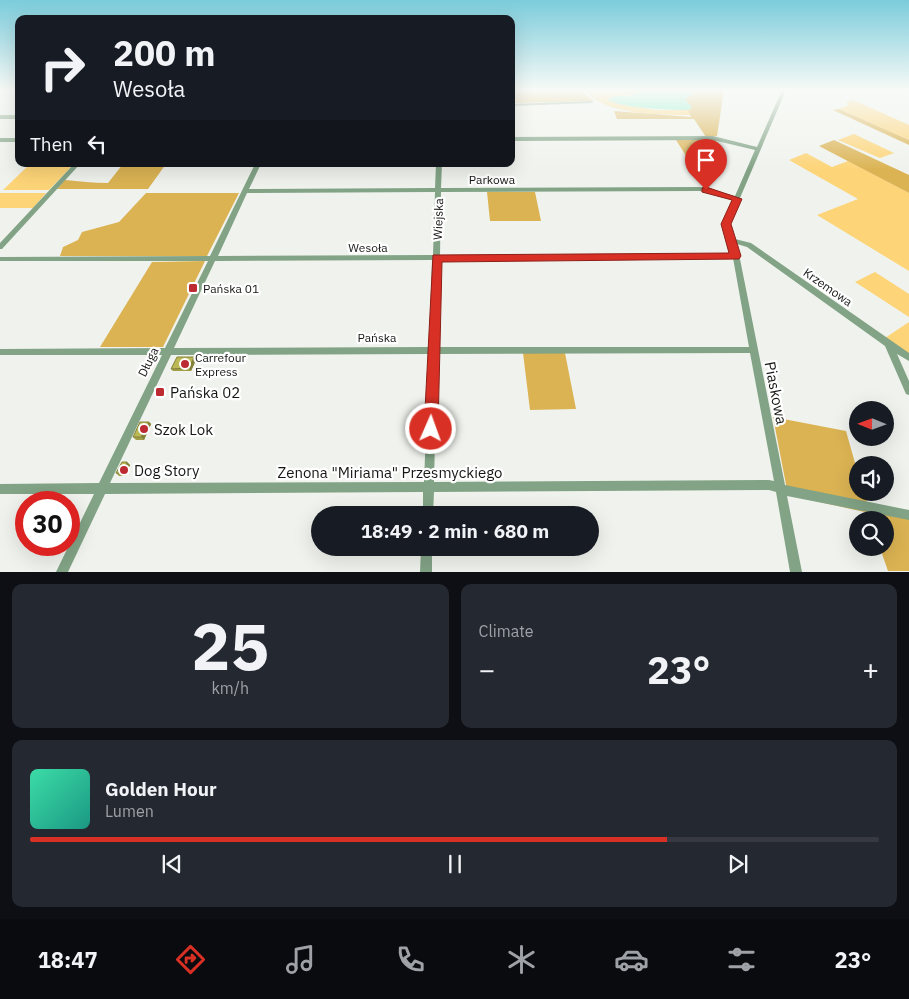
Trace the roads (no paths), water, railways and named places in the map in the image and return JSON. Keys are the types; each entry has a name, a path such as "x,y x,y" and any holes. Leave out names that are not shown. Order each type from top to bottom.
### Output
{"street":[{"path":"0,117 15,117"},
{"path":"738,199 772,117"},
{"path":"515,139 713,138 758,149"},
{"path":"0,140 15,140"},
{"path":"0,247 74,167"},
{"name":"Długa","path":"62,572 257,167"},
{"name":"Wiejska","path":"428,506 439,167"},
{"name":"Parkowa","path":"245,191 700,190 738,199"},
{"name":"Piaskowa","path":"738,199 726,224 732,240 796,572"},
{"name":"Krzemowa","path":"732,240 749,245 909,358"},
{"name":"Wesoła","path":"0,259 735,256"},
{"path":"889,345 909,391"},
{"name":"Pańska","path":"0,352 434,349 754,350"},
{"path":"898,364 909,358"},
{"name":"Zenona \"Miriama\" Przesmyckiego","path":"0,489 769,485 790,492 909,515"},
{"path":"426,572 427,556"}],"place":[{"name":"Pańska 01","path":"193,288"},
{"name":"Carrefour Express","path":"185,364"},
{"name":"Pańska 02","path":"160,392"},
{"name":"Szok Lok","path":"144,429"},
{"name":"Dog Story","path":"124,470"}]}
